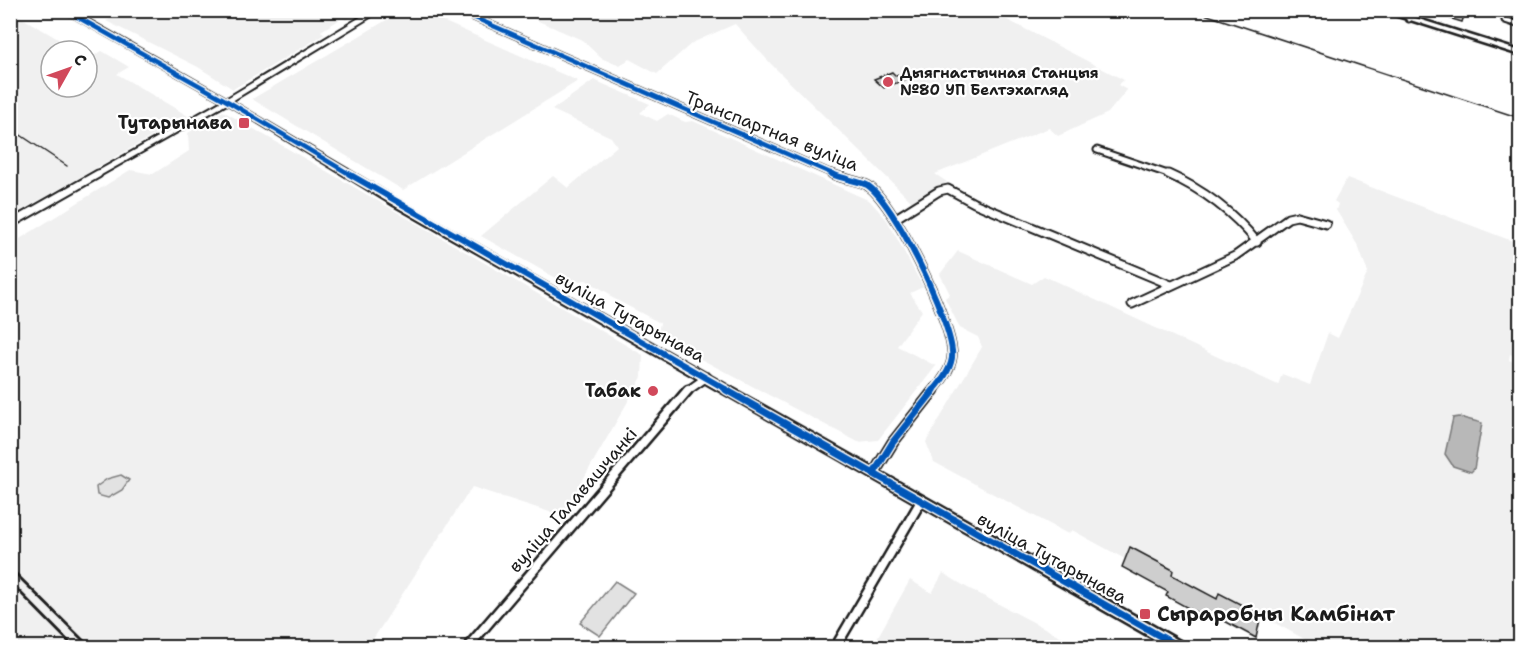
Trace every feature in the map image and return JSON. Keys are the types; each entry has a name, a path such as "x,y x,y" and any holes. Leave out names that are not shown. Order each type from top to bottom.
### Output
{"main road":[{"path":"1382,10 1521,53"}],"street":[{"name":"вуліца Тутарынава","path":"65,10 227,102 397,203 1182,648"},
{"path":"10,224 227,102 377,10"},
{"name":"Транспартная вуліца","path":"457,10 837,176 866,184 896,218 944,318 953,353 946,375 893,442 874,473"},
{"path":"1409,19 1412,10"},
{"path":"1507,10 1505,20 1521,25"},
{"path":"1097,150 1164,172 1202,190 1238,218 1257,242"},
{"path":"896,218 939,191 948,189 974,203 1171,285"},
{"path":"1132,304 1171,285 1182,283 1235,256 1288,218 1297,216 1326,224"},
{"name":"вуліца Галавашчанкі","path":"466,648 688,390 706,377"},
{"path":"835,648 921,501"}],"shaded area":[{"path":"129,10 361,11 346,20 342,18 321,31 325,34 233,89 198,67 106,21"},
{"path":"10,11 58,39 39,39 39,99 99,99 99,53 102,51 129,67 117,74 188,116 11,216"},
{"path":"402,11 420,11 578,81 403,190 252,99"},
{"path":"492,11 990,11 1124,80 1118,85 1127,90 1108,113 1058,136 1049,128 935,174 947,182 913,203 772,65 735,24 692,43 657,74 629,59 620,66 601,58 582,40 520,13 505,16"},
{"path":"594,80 650,104 640,113 657,121 668,114 685,122 693,121 870,201 887,220 923,287 910,293 922,311 897,346 936,366 878,440 858,442 657,336 660,323 609,296 610,294 586,280 565,283 481,236 553,176 568,188 617,146 611,137 552,110"},
{"path":"223,111 643,355 642,377 562,516 472,487 368,647 11,647 10,245 130,170 153,174 189,151 188,133"},
{"path":"1347,178 1520,244 1520,358 1510,354 1509,360 1520,365 1520,647 1308,647 1308,641 1262,616 1255,638 1219,618 1217,624 1166,596 1167,592 1122,567 1125,559 1072,530 1068,534 934,462 926,442 982,347 978,337 960,328 945,298 950,294 940,274 958,251 1032,284 1044,276 1278,385 1282,374 1310,385 1328,333 1338,338 1368,272 1358,246 1336,210 1338,204 1334,201"},
{"path":"1459,417 1482,423 1474,469 1471,472 1453,466 1445,454 1453,418"},
{"path":"121,475 129,480 122,490 108,498 97,495 96,487 107,479"},
{"path":"943,573 1081,647 872,647 910,580 932,593"},
{"path":"615,581 634,593 600,636 580,623"}],"building":[{"path":"1444,10 1465,13 1462,22 1442,16"},
{"name":"Дыягнастычная Станцыя №80 УП Белтэхагляд","path":"892,72 896,76 904,73 909,78 884,88 874,79"},
{"path":"1130,547 1173,570 1172,575 1217,599 1219,593 1261,615 1256,638 1219,618 1217,624 1166,596 1168,592 1122,567"}],"railway":[{"path":"1192,10 1520,118"},
{"path":"10,128 67,166"},
{"path":"10,568 91,648"},
{"path":"10,582 75,648"}],"cycle path":[{"path":"65,10 227,101 397,203 1181,648"},
{"path":"457,10 848,181 866,184 896,218 944,319 953,353 946,375 893,442 874,473"}],"place":[{"name":"Дыягнастычная Станцыя №80 УП Белтэхагляд","path":"888,82"},
{"name":"Тутарынава","path":"244,123"},
{"name":"Табак","path":"653,391"},
{"name":"Сыраробны Камбінат","path":"1145,614"}]}
